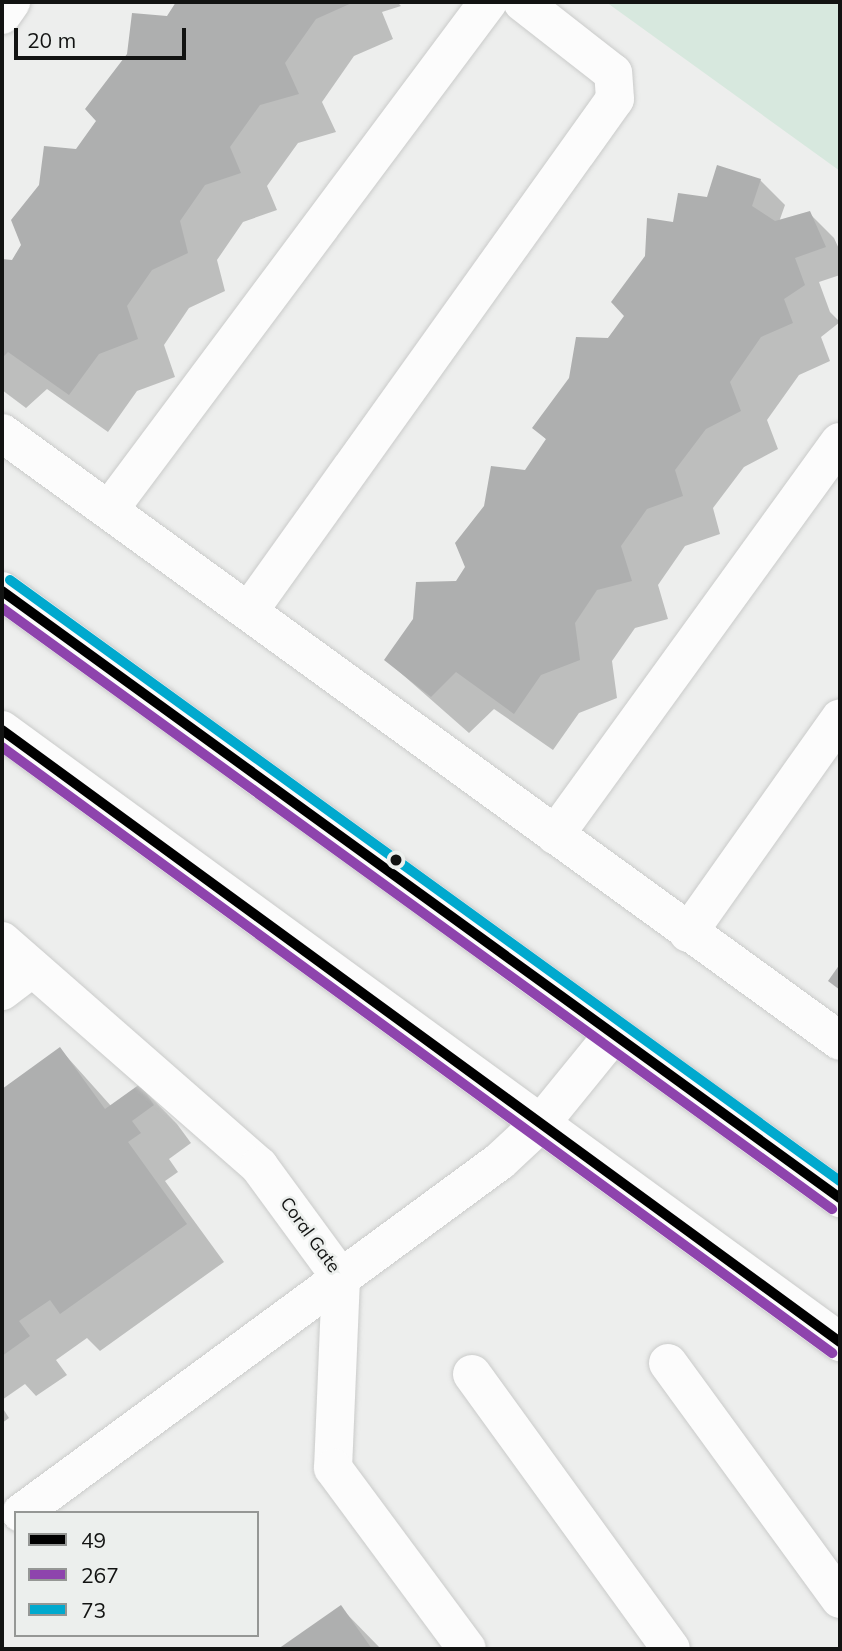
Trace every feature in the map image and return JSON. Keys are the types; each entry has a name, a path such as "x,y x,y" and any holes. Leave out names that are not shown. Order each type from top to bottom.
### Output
{"main road":[{"path":"2,15 11,2"},
{"path":"108,510 488,2"},
{"path":"249,611 615,99 613,73 522,2"},
{"path":"2,433 840,1041"},
{"path":"555,835 840,442"},
{"path":"2,591 612,1036 840,1198"},
{"path":"688,933 840,718"},
{"path":"2,730 840,1342"},
{"name":"Coral Gate","path":"2,942 259,1166 341,1278 333,1468 467,1649"},
{"path":"2,991 32,968"},
{"path":"24,1511 500,1161 542,1122 612,1036"},
{"path":"668,1363 840,1599"},
{"path":"472,1374 671,1649"}],"green space":[{"path":"606,2 840,2 840,171"}],"building":[{"path":"176,2 354,2 316,19 285,63 299,94 260,105 230,147 241,173 205,185 180,221 188,253 152,270 127,306 138,339 99,354 69,395 8,352 2,358 2,259 12,260 21,245 11,220 39,185 44,146 76,149 96,121 85,109 127,54 132,13 167,16"},
{"path":"717,165 761,179 752,206 775,221 810,211 826,247 795,258 805,285 784,299 793,323 761,337 730,382 741,411 706,429 675,470 683,496 647,509 621,546 632,581 597,590 575,623 580,660 541,675 514,714 456,672 431,697 384,660 413,619 416,582 456,581 465,567 455,543 484,506 491,466 525,470 546,439 532,428 569,378 576,337 608,338 624,316 611,302 645,256 647,218 673,222 678,193 707,197"},
{"path":"840,964 840,990 828,981"},
{"path":"60,1047 105,1109 140,1084 154,1105 132,1121 141,1133 128,1142 187,1224 60,1314 50,1300 19,1321 30,1336 2,1356 2,1089"},
{"path":"341,1605 372,1649 278,1649"}],"transit line":[{"name":"73","path":"10,580 840,1181"},
{"name":"49","path":"2,591 840,1198"},
{"name":"267","path":"2,608 832,1209"},
{"name":"49","path":"2,730 840,1342"},
{"name":"267","path":"2,747 832,1353"}]}
